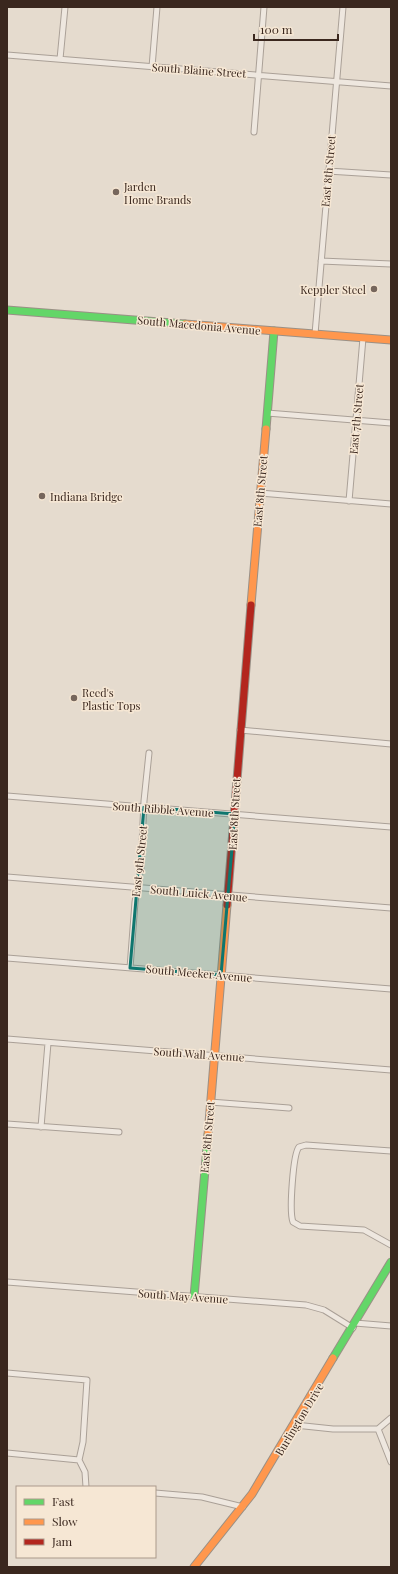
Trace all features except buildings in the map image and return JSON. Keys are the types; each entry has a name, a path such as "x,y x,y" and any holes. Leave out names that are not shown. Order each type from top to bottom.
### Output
{"street":[{"path":"60,59 65,7"},
{"path":"152,67 157,7"},
{"path":"254,132 264,7"},
{"name":"East 8th Street","path":"315,334 343,7"},
{"name":"South Blaine Street","path":"7,55 391,86"},
{"path":"328,170 391,175"},
{"path":"321,260 391,264"},
{"name":"South Macedonia Avenue","path":"7,310 391,340"},
{"name":"East 8th Street","path":"194,1297 235,814 236,775 274,331"},
{"name":"East 7th Street","path":"349,501 363,338"},
{"path":"268,413 391,423"},
{"path":"260,493 391,504"},
{"path":"240,730 391,744"},
{"name":"East 9th Street","path":"130,968 150,753"},
{"name":"South Ribble Avenue","path":"7,796 391,827"},
{"name":"South Luick Avenue","path":"7,877 391,908"},
{"name":"South Meeker Avenue","path":"7,958 391,989"},
{"name":"South Wall Avenue","path":"7,1039 391,1070"},
{"path":"41,1127 48,1042"},
{"path":"210,1102 289,1108"},
{"path":"7,1124 119,1132"},
{"path":"391,1151 306,1145 299,1147 297,1150 295,1163 291,1213 294,1223 300,1226 364,1230 391,1245"},
{"name":"Burlington Drive","path":"194,1567 243,1508 295,1425 391,1262"},
{"name":"South May Avenue","path":"7,1282 194,1297 306,1304 324,1310 354,1326 391,1326"},
{"path":"7,1373 87,1380 83,1442 79,1460 85,1472 86,1486"},
{"path":"295,1425 333,1429 378,1430 391,1418"},
{"path":"378,1430 391,1462"},
{"path":"7,1453 79,1460"},
{"path":"156,1493 202,1497 243,1508"}],"highlighted area":[{"path":"144,807 235,814 221,975 130,968"}],"traffic: fast":[{"path":"7,310 185,324"},
{"path":"266,429 274,331"},
{"path":"194,1297 208,1135"},
{"path":"333,1358 391,1262"}],"traffic: slow":[{"path":"185,324 391,340"},
{"path":"251,605 266,429"},
{"path":"208,1135 227,905"},
{"path":"194,1567 252,1494 333,1358"}],"traffic: jam":[{"path":"227,905 251,605"}],"place":[{"name":"Jarden Home Brands","path":"116,192"},
{"name":"Keppler Steel","path":"374,289"},
{"name":"Indiana Bridge","path":"42,496"},
{"name":"Reed's Plastic Tops","path":"74,698"}]}
